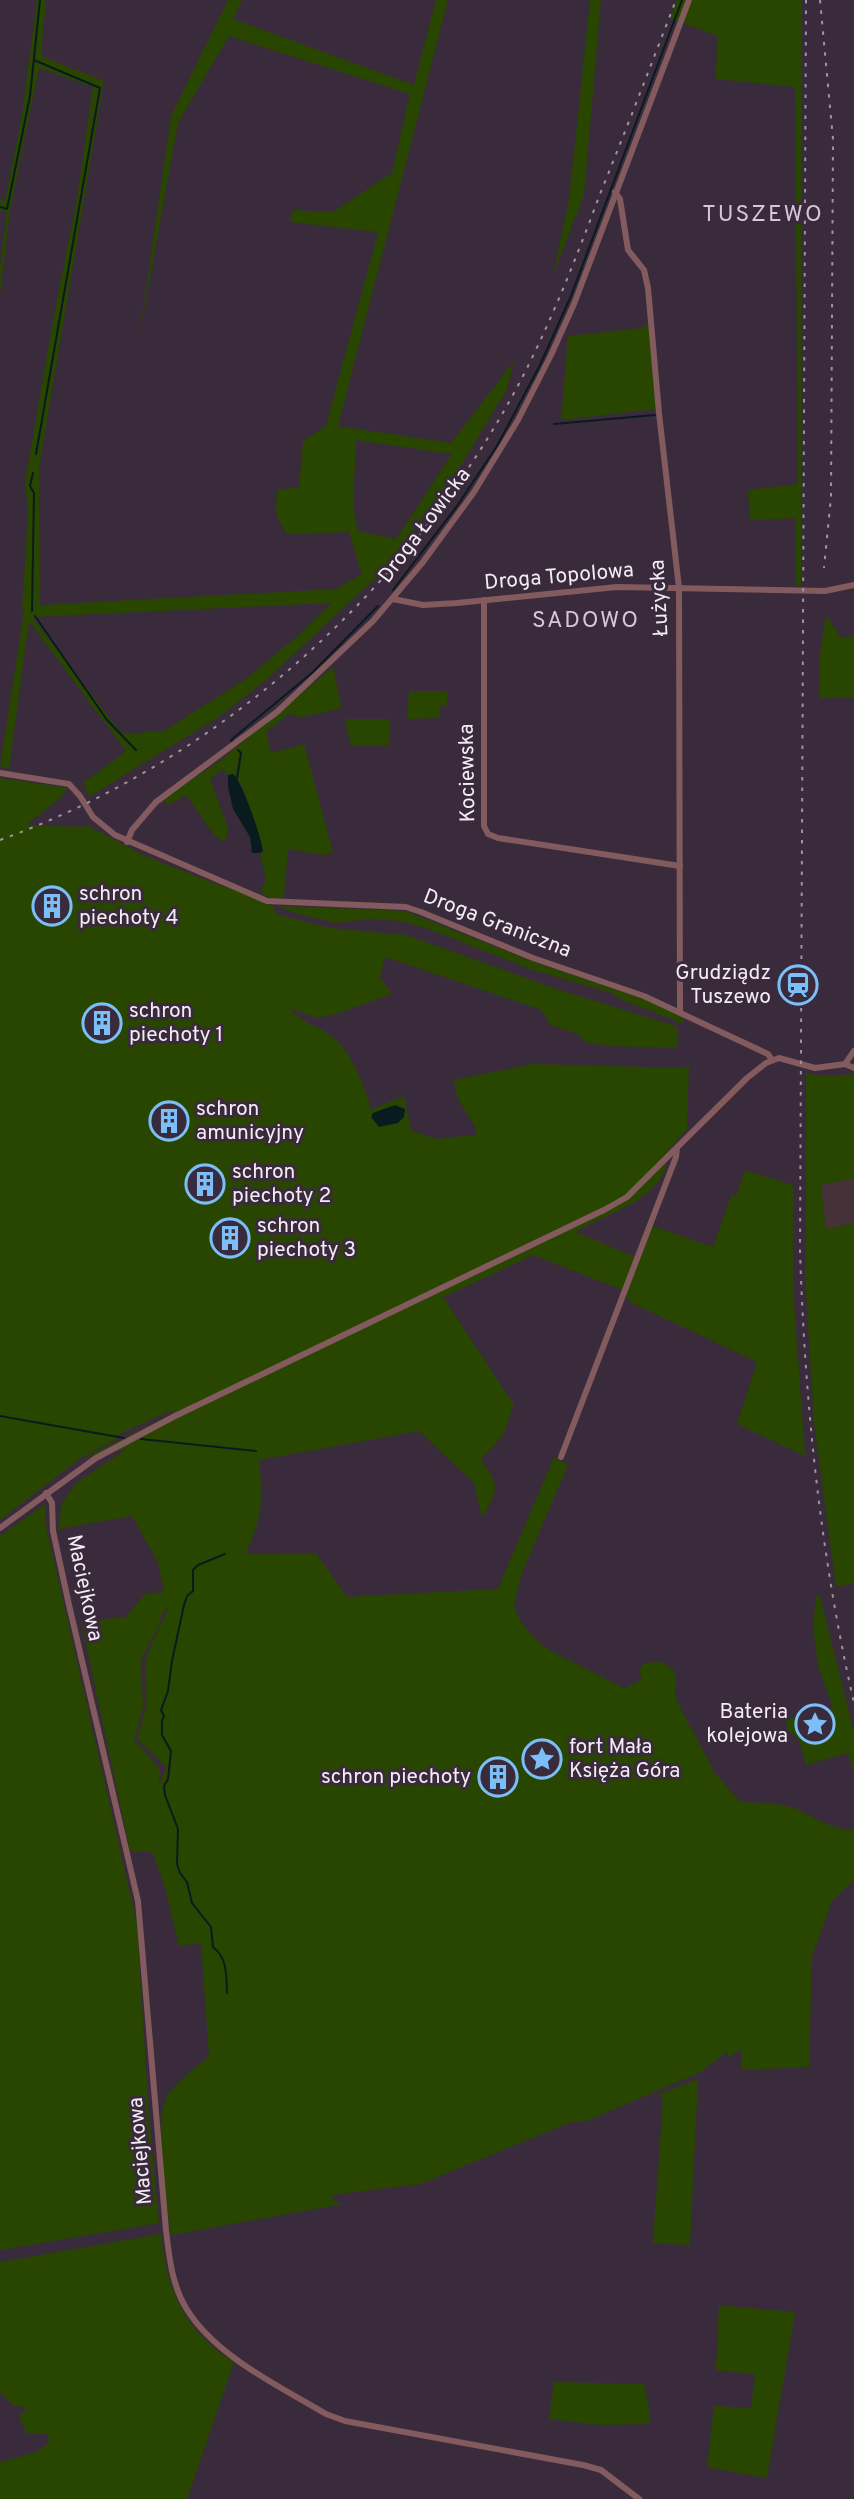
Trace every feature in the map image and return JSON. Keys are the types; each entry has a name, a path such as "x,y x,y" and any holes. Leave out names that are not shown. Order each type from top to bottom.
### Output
{"street":[{"name":"Droga Łowicka","path":"127,842 132,830 156,802 277,712 310,683 393,599 458,515 519,420 574,304 689,0"},
{"name":"Łużycka","path":"615,192 620,199 628,250 644,270 648,288 659,413 680,587 680,1012"},
{"name":"Droga Topolowa","path":"393,599 423,605 602,588 825,591 854,585"},
{"name":"Kociewska","path":"484,600 484,826 488,834 498,838 680,866"},
{"path":"0,774 69,784 99,823 127,842"},
{"name":"Droga Graniczna","path":"127,842 267,901 406,907 533,958 644,996 768,1054 772,1060 784,1059 815,1068 845,1064 854,1068"},
{"path":"845,1064 854,1051"},
{"path":"0,1528 96,1458 175,1416 627,1197 747,1078 772,1060"},
{"path":"561,1457 677,1148"},
{"name":"Maciejkowa","path":"46,1493 51,1503 53,1531 69,1605 138,1901 170,2265 185,2307 221,2348 326,2414 345,2421 583,2465 601,2470 639,2499"}],"shaded area":[{"path":"233,774 242,788 255,822 263,851 260,853 252,853 250,837 233,809 228,775"},
{"path":"395,1105 405,1109 404,1117 398,1123 379,1127 371,1117 373,1113"},
{"path":"854,1178 854,1223 826,1229 821,1185"}],"green space":[{"path":"37,0 46,0 41,56 104,81 39,468 40,605 336,589 362,574 349,532 287,534 276,515 277,490 299,487 303,441 326,426 378,232 290,222 293,210 333,212 392,173 410,94 229,36 178,123 139,338 171,116 228,0 242,0 233,19 414,85 436,0 448,0 338,426 451,443 514,361 507,389 460,467 382,572 266,680 220,716 89,797 83,783 126,751 29,621 9,769 0,766 24,612 22,609 28,514 25,482 77,198 93,87 39,68 10,210 0,294 0,267 7,212 0,210 0,200 5,201 22,115","holes":["356,440 452,454 396,539 358,531 353,507","332,603 246,679 164,731 122,734 32,617"]},
{"path":"590,0 601,0 584,195 553,275 569,200"},
{"path":"677,0 802,0 801,586 796,586 796,518 750,520 748,490 798,484 795,87 716,79 717,36 670,18"},
{"path":"648,323 656,409 561,420 568,336 642,328"},
{"path":"826,615 841,638 854,636 854,698 820,698 820,654"},
{"path":"333,667 342,708 302,717 288,714 266,732 271,753 304,744 333,852 324,855 288,849 284,898 269,898 260,891 266,880 260,853 263,851 262,846 241,784 233,774 228,775 223,769 210,779 228,828 227,837 222,841 208,827 186,795 168,805 163,799 217,763"},
{"path":"409,691 447,691 447,705 440,705 440,718 407,719"},
{"path":"345,719 390,719 390,745 351,745"},
{"path":"0,778 68,788 58,800 26,825 86,825 145,856 216,884 259,897 274,907 276,914 329,928 406,935 554,988 678,1027 678,1048 587,1043 576,1033 550,1025 542,1010 385,957 380,977 392,994 317,1018 290,1008 300,1018 341,1045 359,1076 370,1110 404,1096 411,1130 436,1139 475,1135 477,1130 458,1099 454,1080 533,1064 685,1068 689,1064 687,1129 665,1154 665,1170 658,1181 638,1200 576,1232 640,1259 653,1226 713,1247 731,1196 736,1197 745,1170 793,1185 793,1286 805,1456 737,1424 757,1362 632,1303 620,1289 533,1255 443,1297 514,1405 503,1435 481,1460 492,1477 495,1489 482,1518 474,1483 419,1431 259,1460 260,1508 245,1554 316,1553 347,1597 498,1589 554,1457 568,1465 521,1575 514,1605 520,1621 537,1641 551,1651 624,1688 642,1680 639,1672 643,1664 659,1661 673,1669 676,1677 675,1695 683,1713 715,1773 740,1802 784,1805 829,1825 854,1829 854,1880 832,1901 812,1956 809,2067 741,2070 741,2050 728,2057 728,2051 699,2073 584,2122 572,2122 420,2184 332,2195 334,2201 343,2204 171,2235 162,2165 162,2110 173,2088 209,2056 201,1943 179,1946 164,1884 152,1852 130,1851 81,1621 126,1617 145,1594 164,1592 158,1563 132,1516 58,1529 62,1503 76,1483 127,1449 84,1458 174,1413 172,1410 120,1434 116,1439 82,1457 0,1520","holes":["169,1607 145,1660 146,1707 137,1739 166,1767 159,1785 160,1769 134,1740 143,1707 141,1660 159,1626 162,1613"]},
{"path":"277,906 405,911 534,962 644,999 684,1017 683,1024 620,999 612,993 530,969 402,921 367,919 336,923"},
{"path":"806,1073 822,1076 854,1074 854,1178 821,1185 826,1229 854,1223 854,1583 836,1587 814,1423 805,1277"},
{"path":"45,1504 46,1526 137,1924 150,2103 148,2108 159,2223 0,2250 0,1536"},
{"path":"820,1596 854,1733 854,1773 848,1753 806,1765 799,1740 788,1730 785,1719 833,1708 818,1666 813,1626 816,1597"},
{"path":"698,2079 690,2245 653,2243 663,2099 658,2095"},
{"path":"161,2234 168,2274 181,2308 202,2337 234,2362 187,2499 0,2499 0,2462 41,2449 50,2440 46,2433 27,2434 19,2416 26,2410 25,2407 14,2406 0,2392 0,2262"},
{"path":"719,2305 795,2312 767,2478 707,2467 714,2406 751,2408 755,2374 716,2370"},
{"path":"554,2382 644,2384 650,2414 649,2424 600,2425 549,2419"}],"waterway":[{"path":"0,207 7,209 30,96 40,0"},
{"path":"393,590 457,506 497,446 540,365 571,296 682,0"},
{"path":"34,60 100,88 36,454"},
{"path":"554,424 655,415"},
{"path":"32,611 34,493 30,486 33,473"},
{"path":"233,742 231,740 313,672 378,606"},
{"path":"35,616 107,720 136,750"},
{"path":"237,778 241,753 238,750"},
{"path":"0,1416 124,1438"},
{"path":"141,1439 256,1451"},
{"path":"225,1554 198,1565 193,1570 193,1591 187,1596 184,1605 168,1691 161,1710 164,1716 162,1735 171,1751 168,1779 164,1786 178,1829 177,1864 187,1882 192,1903 211,1927 213,1947 225,1968 227,1993"}],"railway":[{"path":"0,840 82,805 160,763 235,713 304,656 368,594 427,526 478,453 534,354 573,263 676,0"},
{"path":"806,0 800,1251 816,1478 832,1591 854,1703"},
{"path":"820,0 833,139 831,497 824,568"}],"place":[{"name":"schron piechoty 4","path":"52,906"},
{"name":"Grudziądz Tuszewo","path":"798,985"},
{"name":"schron piechoty 1","path":"102,1023"},
{"name":"schron amunicyjny","path":"169,1121"},
{"name":"schron piechoty 2","path":"205,1184"},
{"name":"schron piechoty 3","path":"230,1238"},
{"name":"Bateria kolejowa","path":"815,1724"},
{"name":"fort Mała Księża Góra","path":"542,1759"},
{"name":"schron piechoty","path":"498,1777"}],"district":[{"name":"TUSZEWO","path":"763,215"},
{"name":"SADOWO","path":"586,621"}]}
